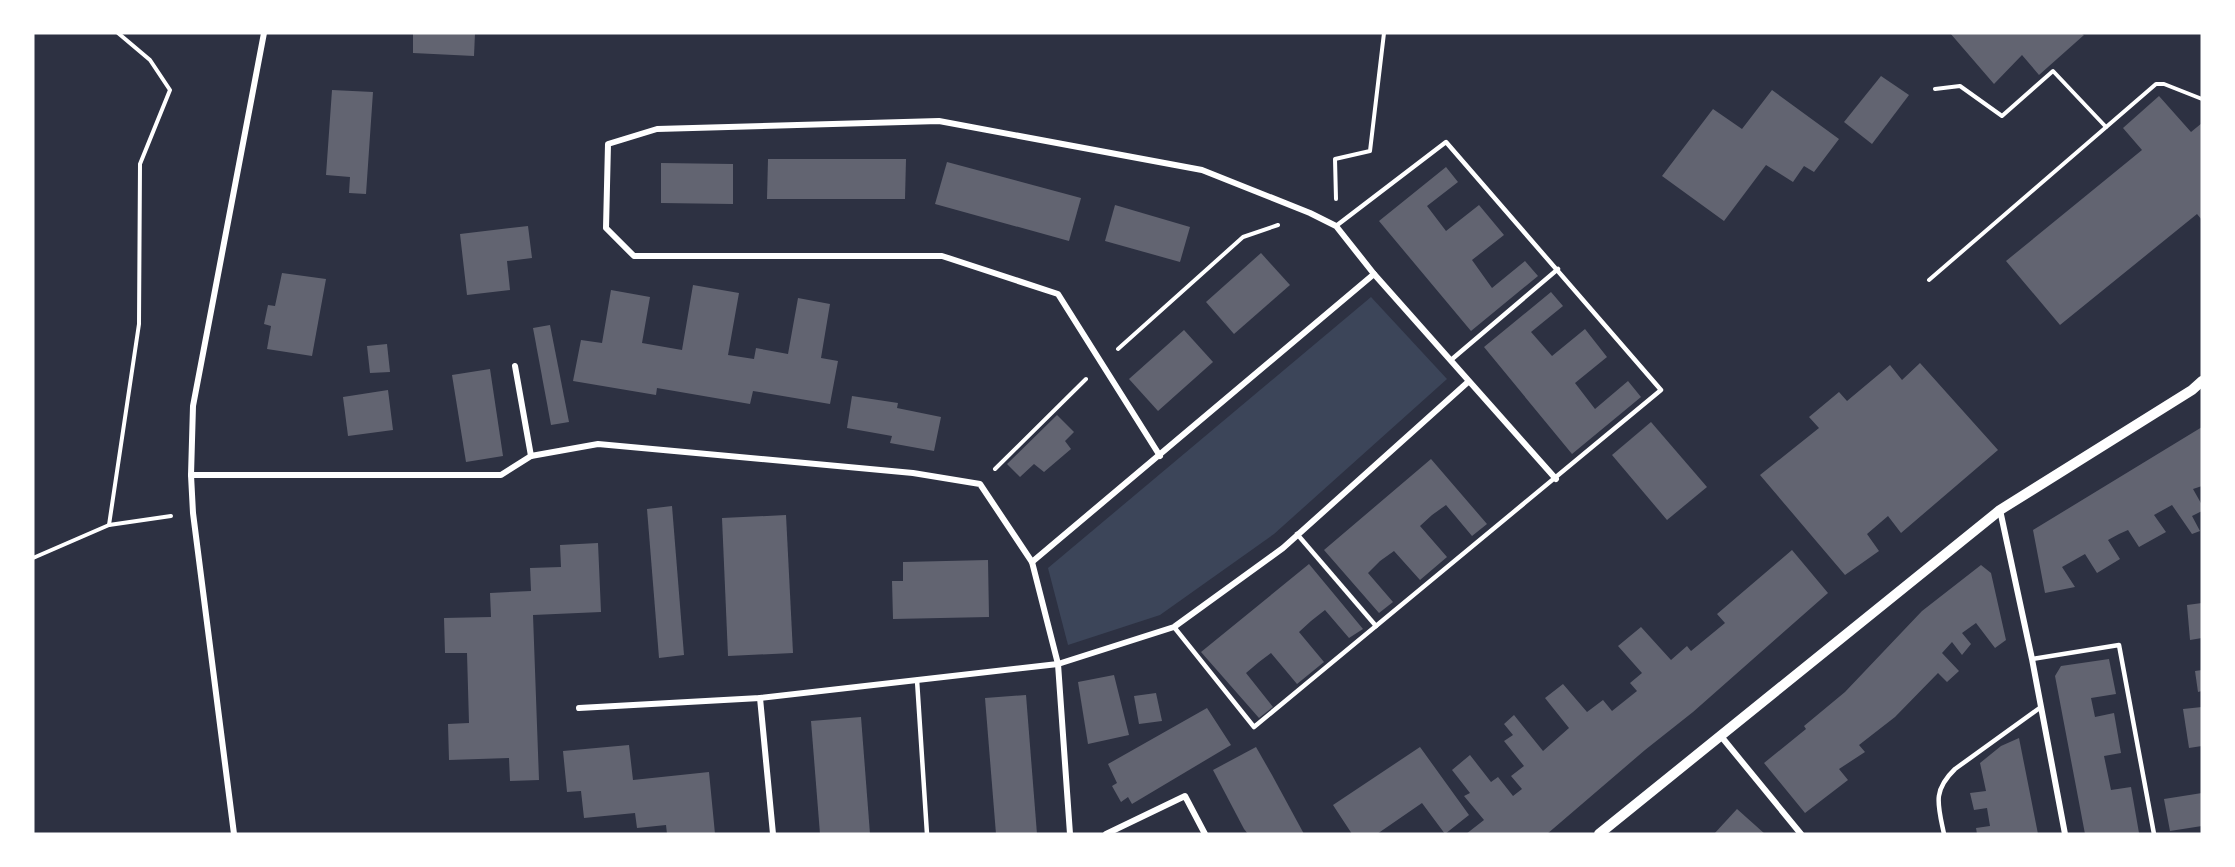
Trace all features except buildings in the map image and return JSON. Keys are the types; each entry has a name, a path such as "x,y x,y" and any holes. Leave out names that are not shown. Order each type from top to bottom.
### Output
{"street":[{"path":"234,834 193,513 191,475 193,406 264,33"},
{"path":"1160,456 1058,294 942,256 634,256 606,228 608,144 657,129 939,121 1202,170 1310,213 1336,226 1374,274 1556,479"},
{"path":"1032,562 1374,274"},
{"path":"515,366 531,456"},
{"path":"1599,834 2000,510 2192,390 2202,381"},
{"path":"579,708 760,698 1059,664 1174,627 1283,548 1468,382"},
{"path":"191,475 501,475 531,456 598,444 913,472 980,484 1032,562 1059,664 1070,834"},
{"path":"2000,510 2032,659 2065,834"},
{"path":"760,698 773,834"},
{"path":"1720,735 1801,834"},
{"path":"1106,834 1185,796 1205,834"}],"lane":[{"path":"1174,627 1254,727 1661,390 1446,142 1336,226"},
{"path":"1451,360 1558,269"},
{"path":"1297,534 1376,626"},
{"path":"2032,659 2119,645 2154,834"},
{"path":"917,680 927,834"},
{"path":"1944,834 1937,800 1943,781 1955,769 2041,707"}],"path":[{"path":"109,525 139,324 140,164 170,90 150,60 118,33"},
{"path":"1336,226 1335,159 1370,151 1384,33"},
{"path":"1935,89 1960,86 2002,116 2053,71 2106,127"},
{"path":"1929,280 2156,84 2164,84 2202,99"},
{"path":"980,484 1102,364 1244,237 1310,213"},
{"path":"33,558 109,525 193,513"}],"shaded area":[{"path":"1371,297 1447,379 1274,534 1160,615 1068,645 1048,568"}]}
